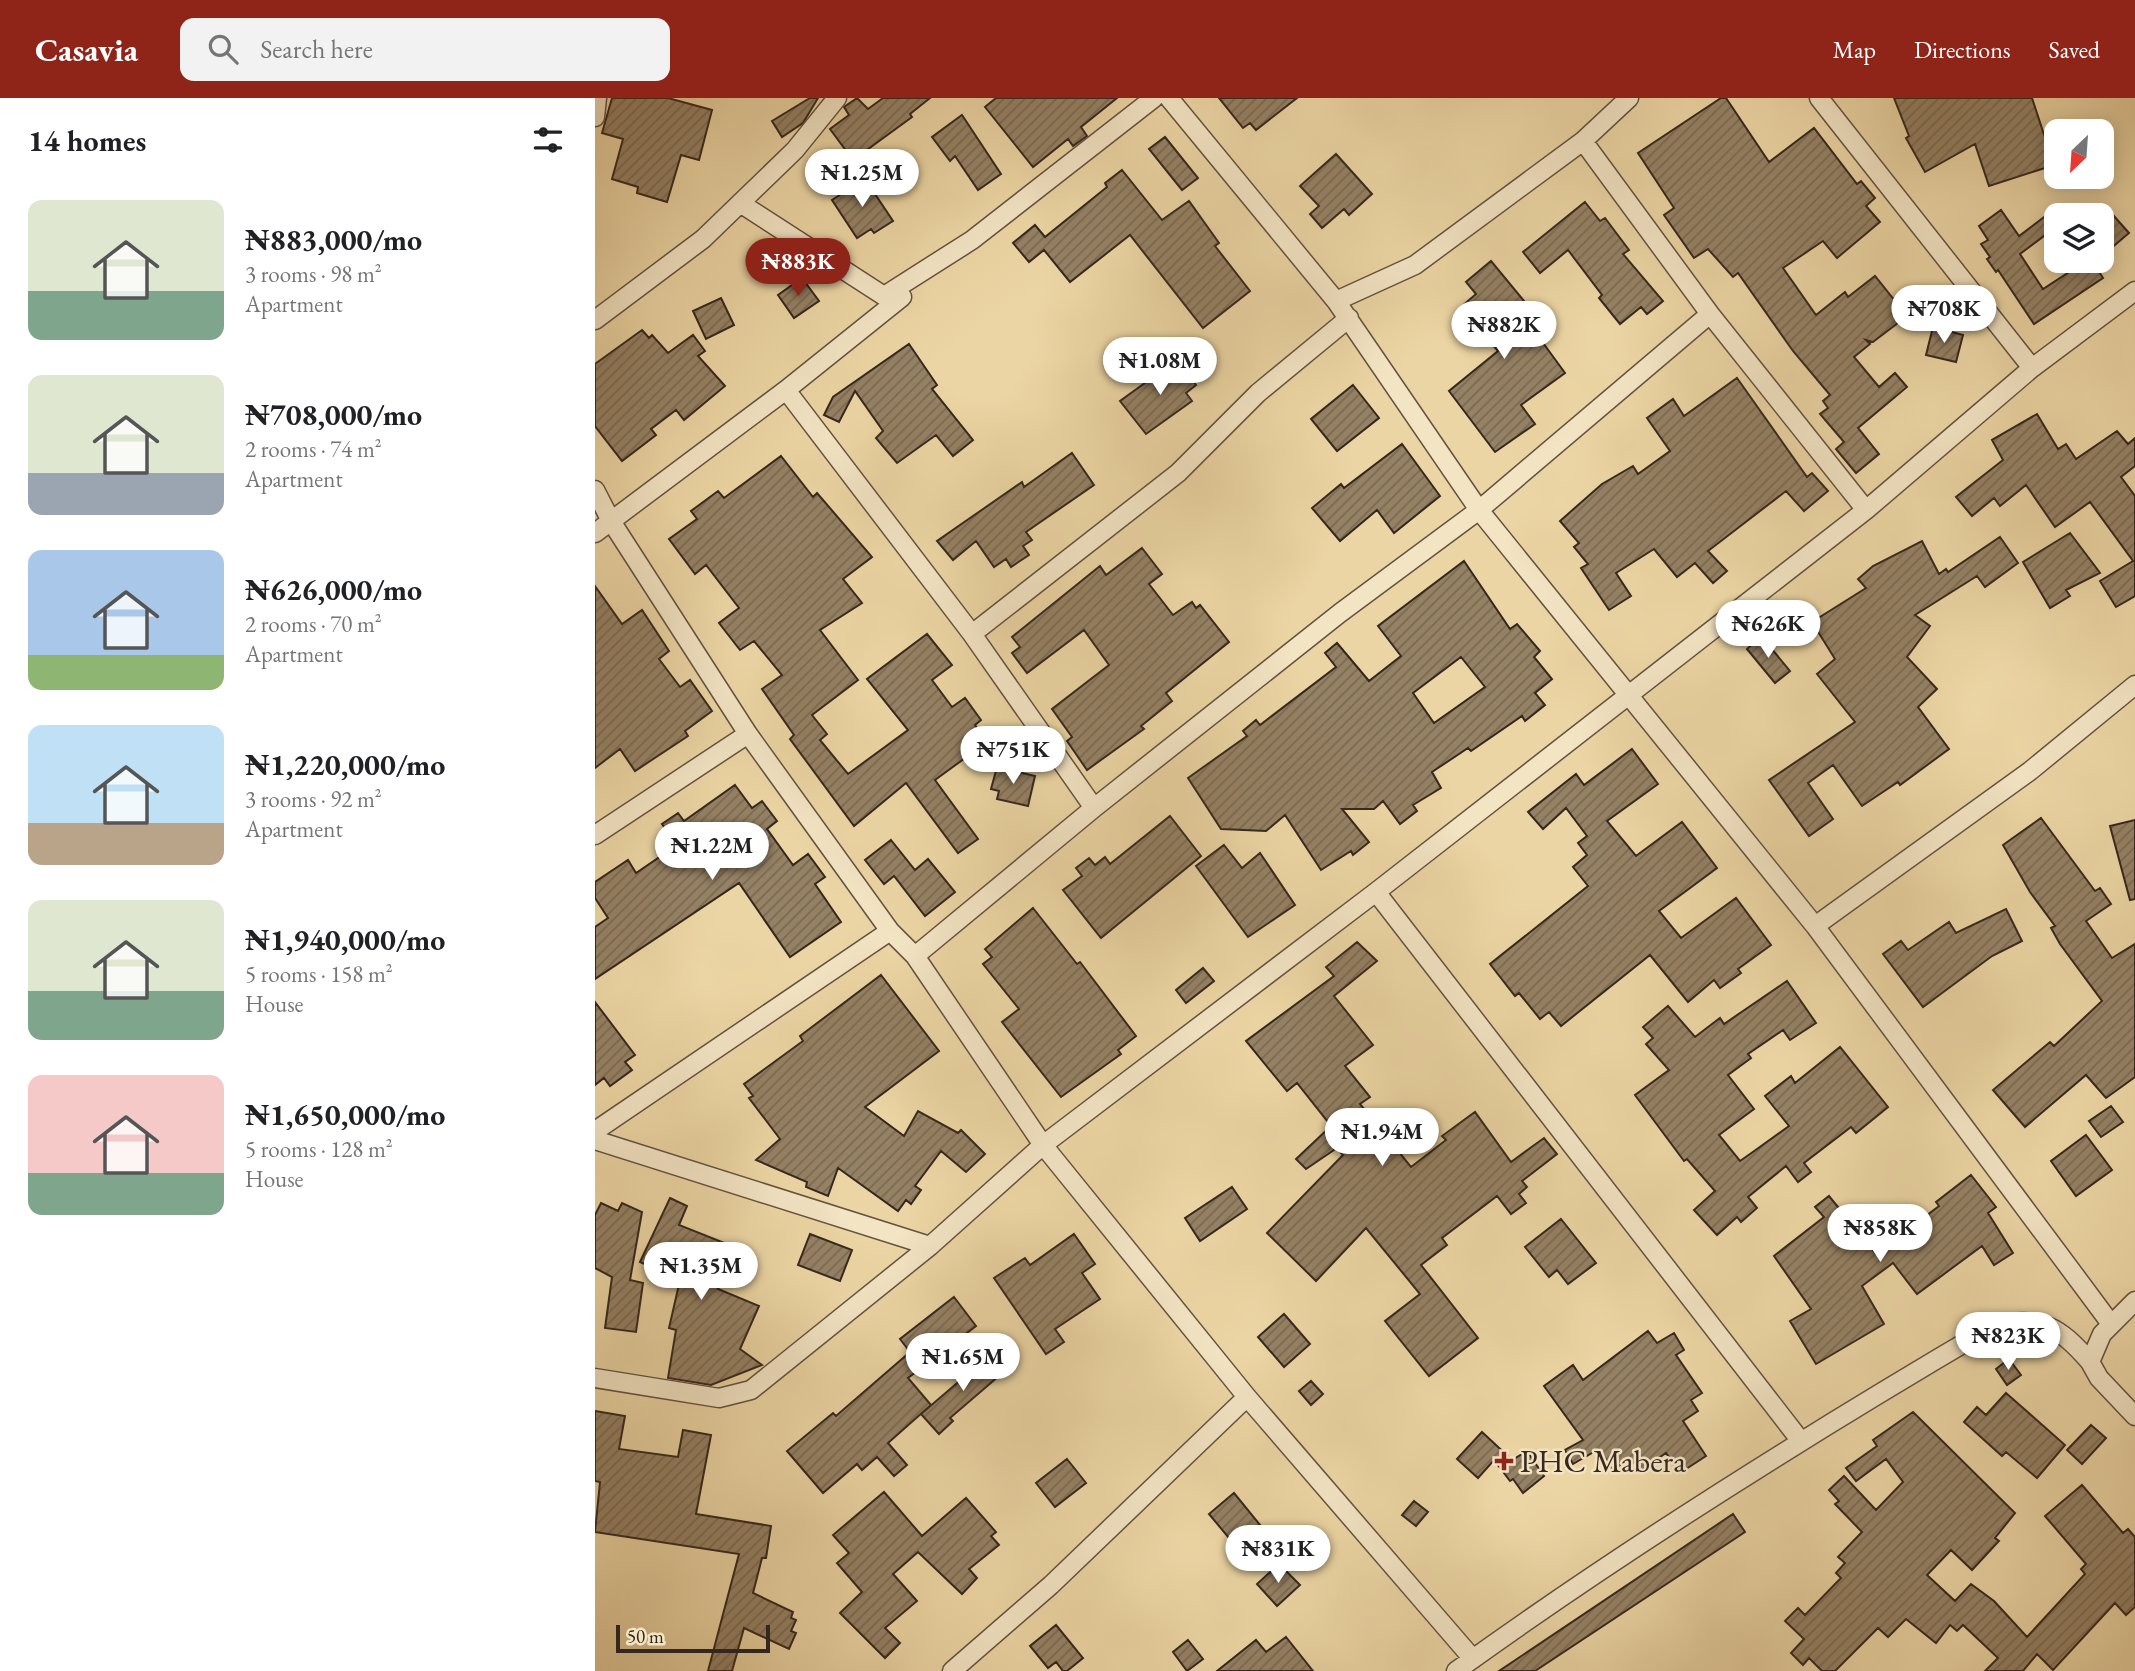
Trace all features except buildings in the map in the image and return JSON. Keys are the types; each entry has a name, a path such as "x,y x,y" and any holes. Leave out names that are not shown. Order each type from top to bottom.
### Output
{"street":[{"path":"595,117 597,98"},
{"path":"595,320 703,239 795,150 837,98"},
{"path":"884,296 972,240 1154,98"},
{"path":"1169,98 1336,301 1479,510 1630,693 1815,926 2111,1324"},
{"path":"1336,301 1415,265 1583,141 1629,98"},
{"path":"1819,98 2032,369"},
{"path":"1583,141 1710,314 1866,510"},
{"path":"595,533 786,390 902,297 884,296 740,203"},
{"path":"595,1378 719,1398 751,1390 930,1246 1042,1145 1376,892 1866,510 2032,369 2135,291"},
{"path":"915,956 1094,808 1340,613 1479,510 1710,314"},
{"path":"972,634 1178,473 1258,393 1349,318"},
{"path":"786,390 972,634 1094,808"},
{"path":"595,490 611,521 748,734 890,931 915,956 1042,1145 1247,1396 1473,1659"},
{"path":"1815,926 2030,771 2135,685"},
{"path":"595,835 748,734"},
{"path":"1376,892 1800,1440"},
{"path":"595,1130 890,931"},
{"path":"595,1140 930,1246"},
{"path":"2090,1362 2095,1346 2111,1324 2135,1301"},
{"path":"1455,1671 1644,1541 1800,1440 1993,1326 2019,1320 2043,1323 2066,1334 2090,1362 2099,1378 2135,1416"},
{"path":"952,1671 1051,1585 1247,1396"}],"place":[{"name":"PHC Mabera","path":"1504,1461"}]}
